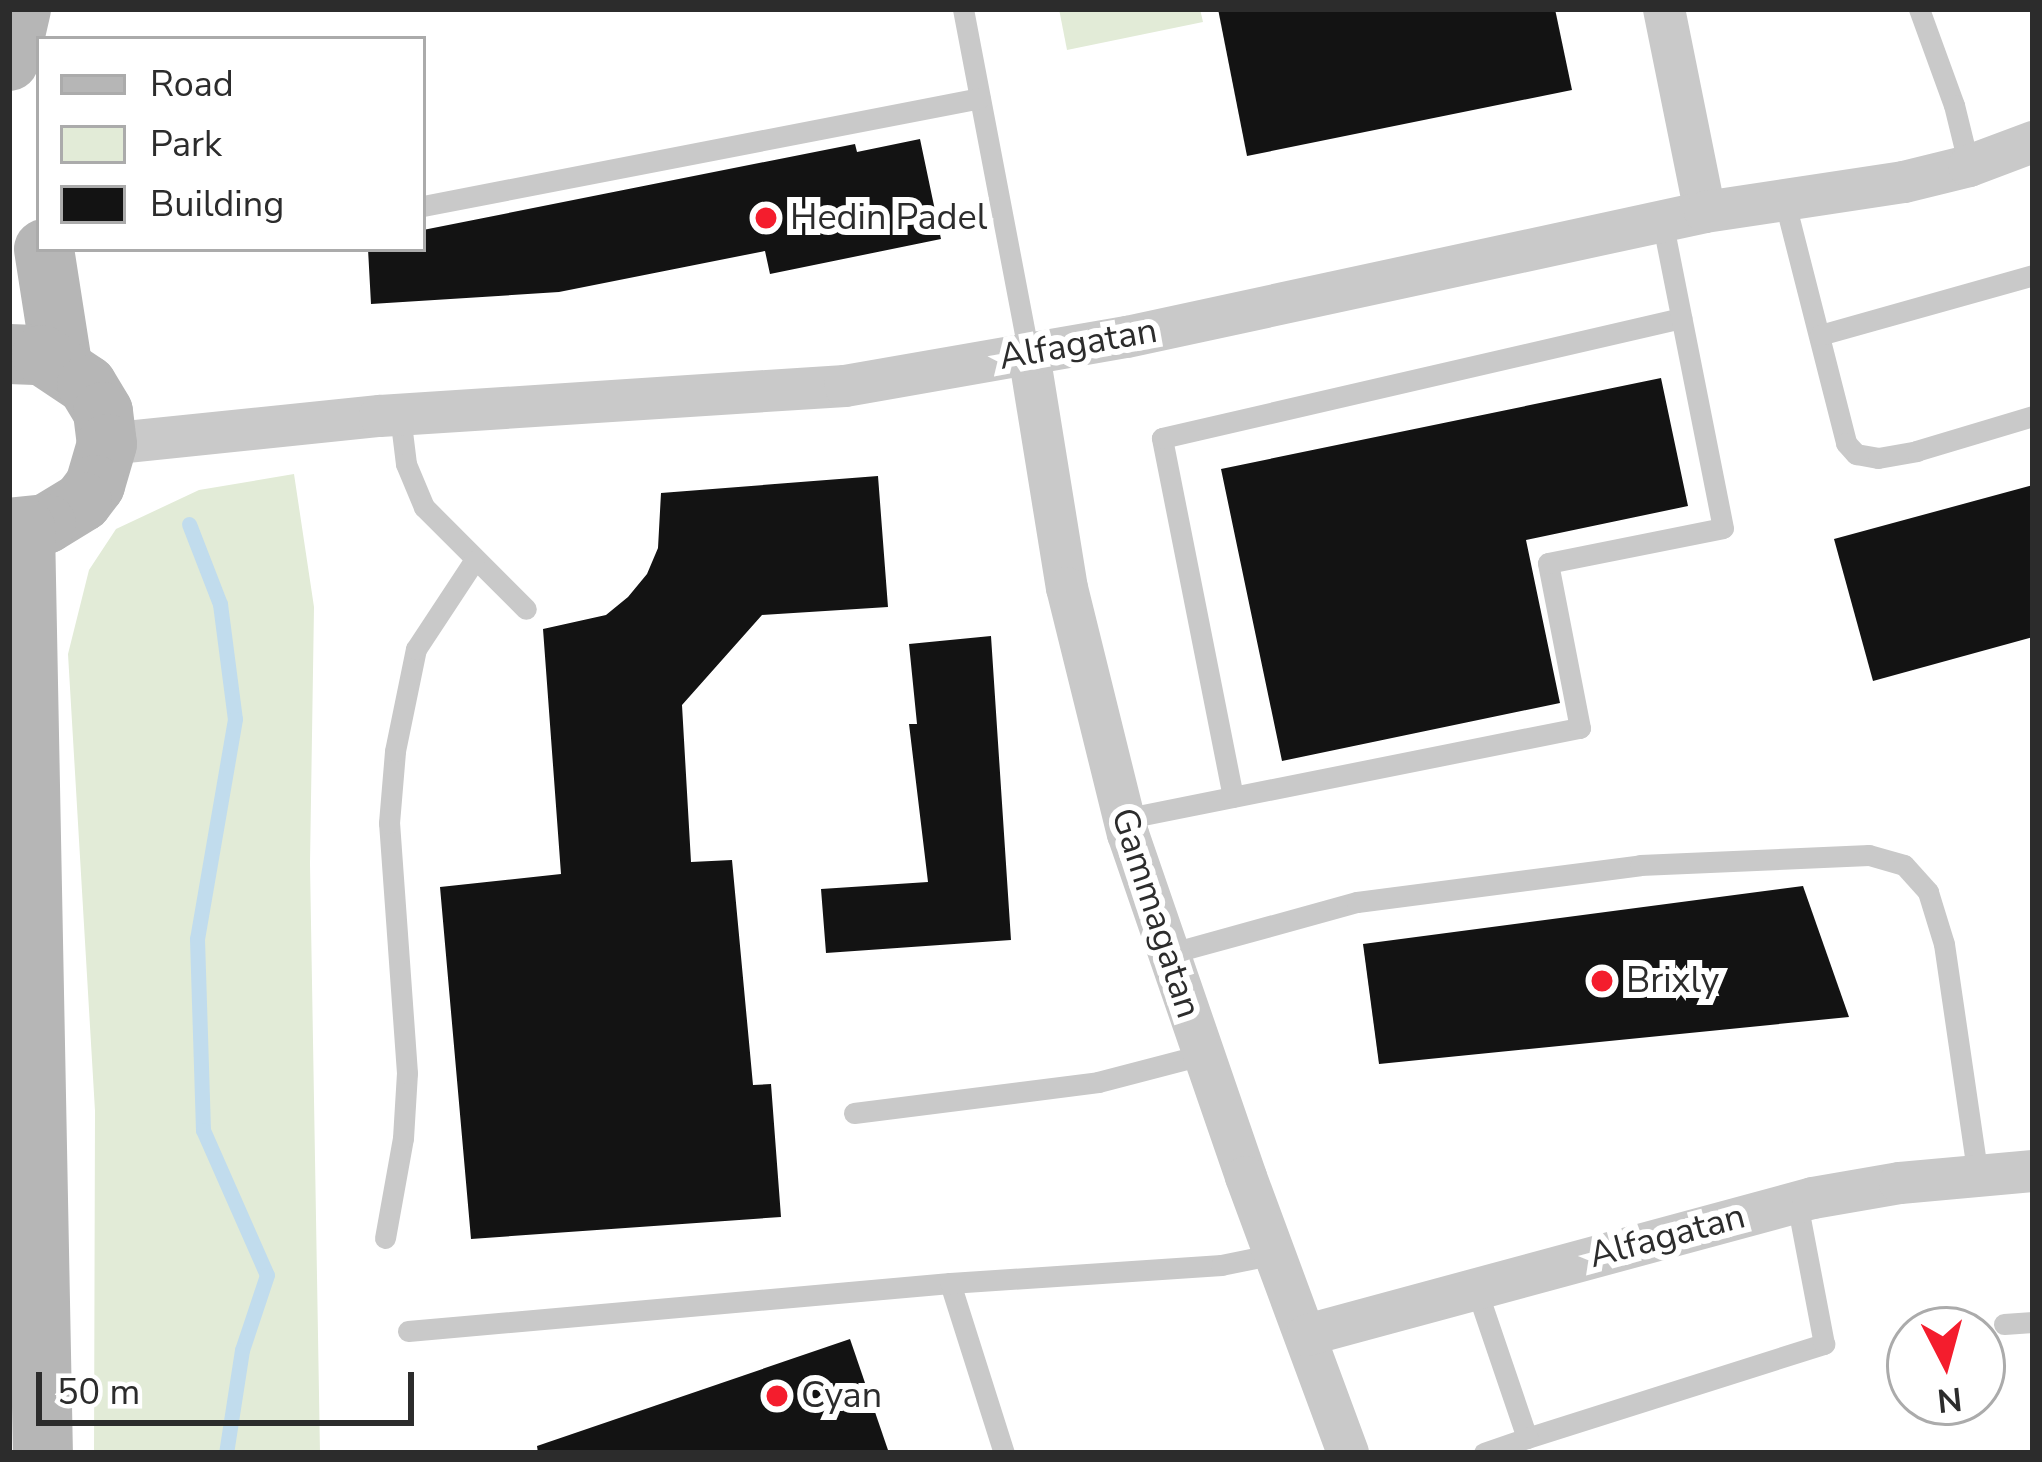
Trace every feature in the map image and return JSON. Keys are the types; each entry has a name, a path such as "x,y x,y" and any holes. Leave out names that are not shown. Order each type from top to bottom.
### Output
{"main road":[{"path":"9,61 21,9"},
{"path":"43,1453 17,528 66,515 82,502 95,485 107,444 103,412 87,385 36,359 44,252"}],"street":[{"path":"1664,9 1705,212"},
{"name":"Alfagatan","path":"107,444 400,415 845,386 1029,354 1705,212 1969,166 2033,142"},
{"name":"Gammagatan","path":"1029,354 1067,588 1124,819 1202,1055 1348,1453"},
{"name":"Alfagatan","path":"1307,1335 1797,1202 1900,1183 2033,1171"}],"lane":[{"path":"963,9 1029,354"},
{"path":"1919,9 1954,105 1969,166"},
{"path":"426,205 980,98"},
{"path":"1784,200 1846,443 1856,454 1879,458 1916,451 2033,416"},
{"path":"1124,819 1580,728 1548,562 1723,528 1662,221"},
{"path":"1820,335 2033,275"},
{"path":"1233,797 1162,438 1681,318"},
{"path":"400,415 406,464 424,507 526,609"},
{"path":"385,1238 403,1138 407,1072 389,823 395,752 416,649 474,561"},
{"path":"1168,954 1357,902 1640,865 1869,855 1904,865 1928,892 1945,944 1978,1176"},
{"path":"854,1113 1098,1082 1202,1055"},
{"path":"1484,1453 1824,1344 1797,1202"},
{"path":"407,1330 950,1283 1221,1265 1275,1254"},
{"path":"950,1283 1004,1453"},
{"path":"1476,1288 1527,1438"}],"green space":[{"path":"1059,9 1200,9 1203,22 1067,50"},
{"path":"294,474 314,607 310,864 320,1453 94,1453 95,1111 68,654 89,570 116,529 199,490"}],"building":[{"path":"1218,9 1555,9 1572,90 1247,156"},
{"name":"Hedin Padel","path":"920,139 941,239 770,274 765,251 559,292 371,304 368,252 426,252 426,229 855,144 857,152"},
{"path":"1661,378 1688,506 1526,540 1560,703 1282,761 1221,469"},
{"path":"878,476 888,607 762,615 682,705 691,862 732,860 753,1085 771,1084 781,1217 471,1239 440,887 561,874 543,629 606,615 628,597 647,574 658,548 661,493"},
{"path":"2033,485 2033,637 1873,681 1834,539"},
{"path":"991,636 1011,940 826,953 821,889 928,882 909,724 917,724 909,644"},
{"name":"Brixly","path":"1803,886 1849,1017 1379,1064 1363,944"},
{"name":"Cyan","path":"850,1339 889,1453 538,1453 537,1446"}],"waterway":[{"path":"189,524 220,604 235,719 197,939 203,1130 267,1275 242,1350 226,1453"}],"place":[{"name":"Hedin Padel","path":"766,218"},
{"name":"Brixly","path":"1602,981"},
{"name":"Cyan","path":"777,1396"}]}
